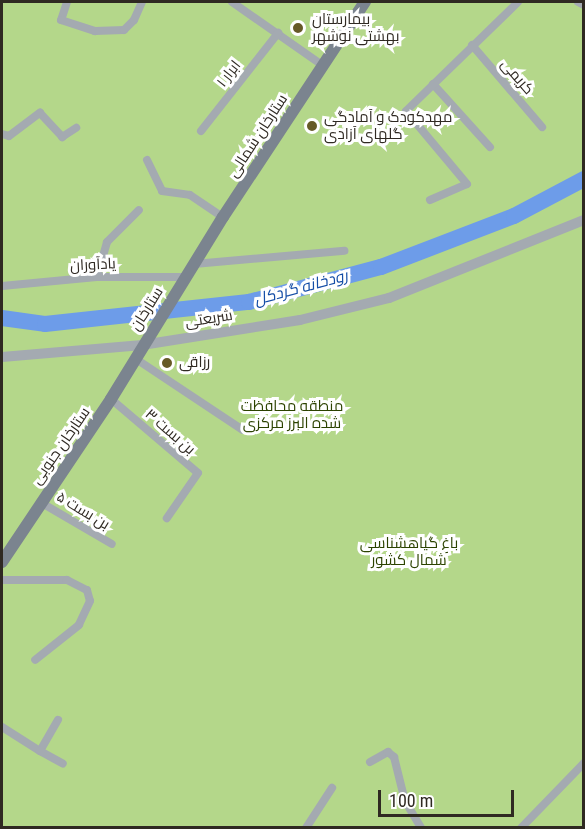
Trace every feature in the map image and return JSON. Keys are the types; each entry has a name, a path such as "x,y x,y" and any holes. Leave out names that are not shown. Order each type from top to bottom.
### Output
{"main road":[{"name":"ستارخان شمالی","path":"178,289 322,65 366,2"},
{"name":"ستارخان","path":"142,345 178,289"},
{"name":"ستارخان جنوبی","path":"2,562 111,399 142,345"}],"street":[{"path":"68,2 61,20 95,31 124,30 134,20 142,2"},
{"path":"232,2 322,65"},
{"path":"430,200 467,184 406,111 518,2"},
{"path":"578,2 584,5"},
{"name":"ابرار ۱","path":"201,131 278,33"},
{"name":"کریمی","path":"472,45 542,127"},
{"path":"433,84 490,147"},
{"path":"2,134 9,136 40,113 62,137 76,128"},
{"path":"147,160 162,190 190,195 224,217"},
{"path":"97,277 106,242 139,210"},
{"name":"شریعتی","path":"2,357 142,345 300,320 389,298 584,220"},
{"path":"194,264 344,251"},
{"name":"یادآوران","path":"2,286 97,277 185,277"},
{"path":"136,359 243,430"},
{"name":"بن بست ۳","path":"111,399 198,473 167,518"},
{"name":"بن بست ۵","path":"40,502 112,544"},
{"path":"2,580 67,580 87,590 90,601 79,625 35,660"},
{"path":"40,751 58,720"},
{"path":"2,727 63,764"},
{"path":"370,762 388,752 394,757 405,801 421,828"},
{"path":"522,828 584,763"},
{"path":"306,828 332,788"}],"green space":[{"name":"منطقه محافظت شده البرز مرکزی","path":"2,2 583,2 583,828 2,828"}],"waterway":[{"name":"رودخانه گردکل","path":"2,318 45,324 249,302 381,267 514,216 584,179"}],"place":[{"name":"بیمارستان بهشتی نوشهر","path":"298,28"},
{"name":"مهدکودک و آمادگی گلهای آزادی","path":"312,126"},
{"name":"رزاقی","path":"167,363"}],"park label":[{"name":"باغ گیاهشناسی شمال کشور","path":"409,552"}]}
